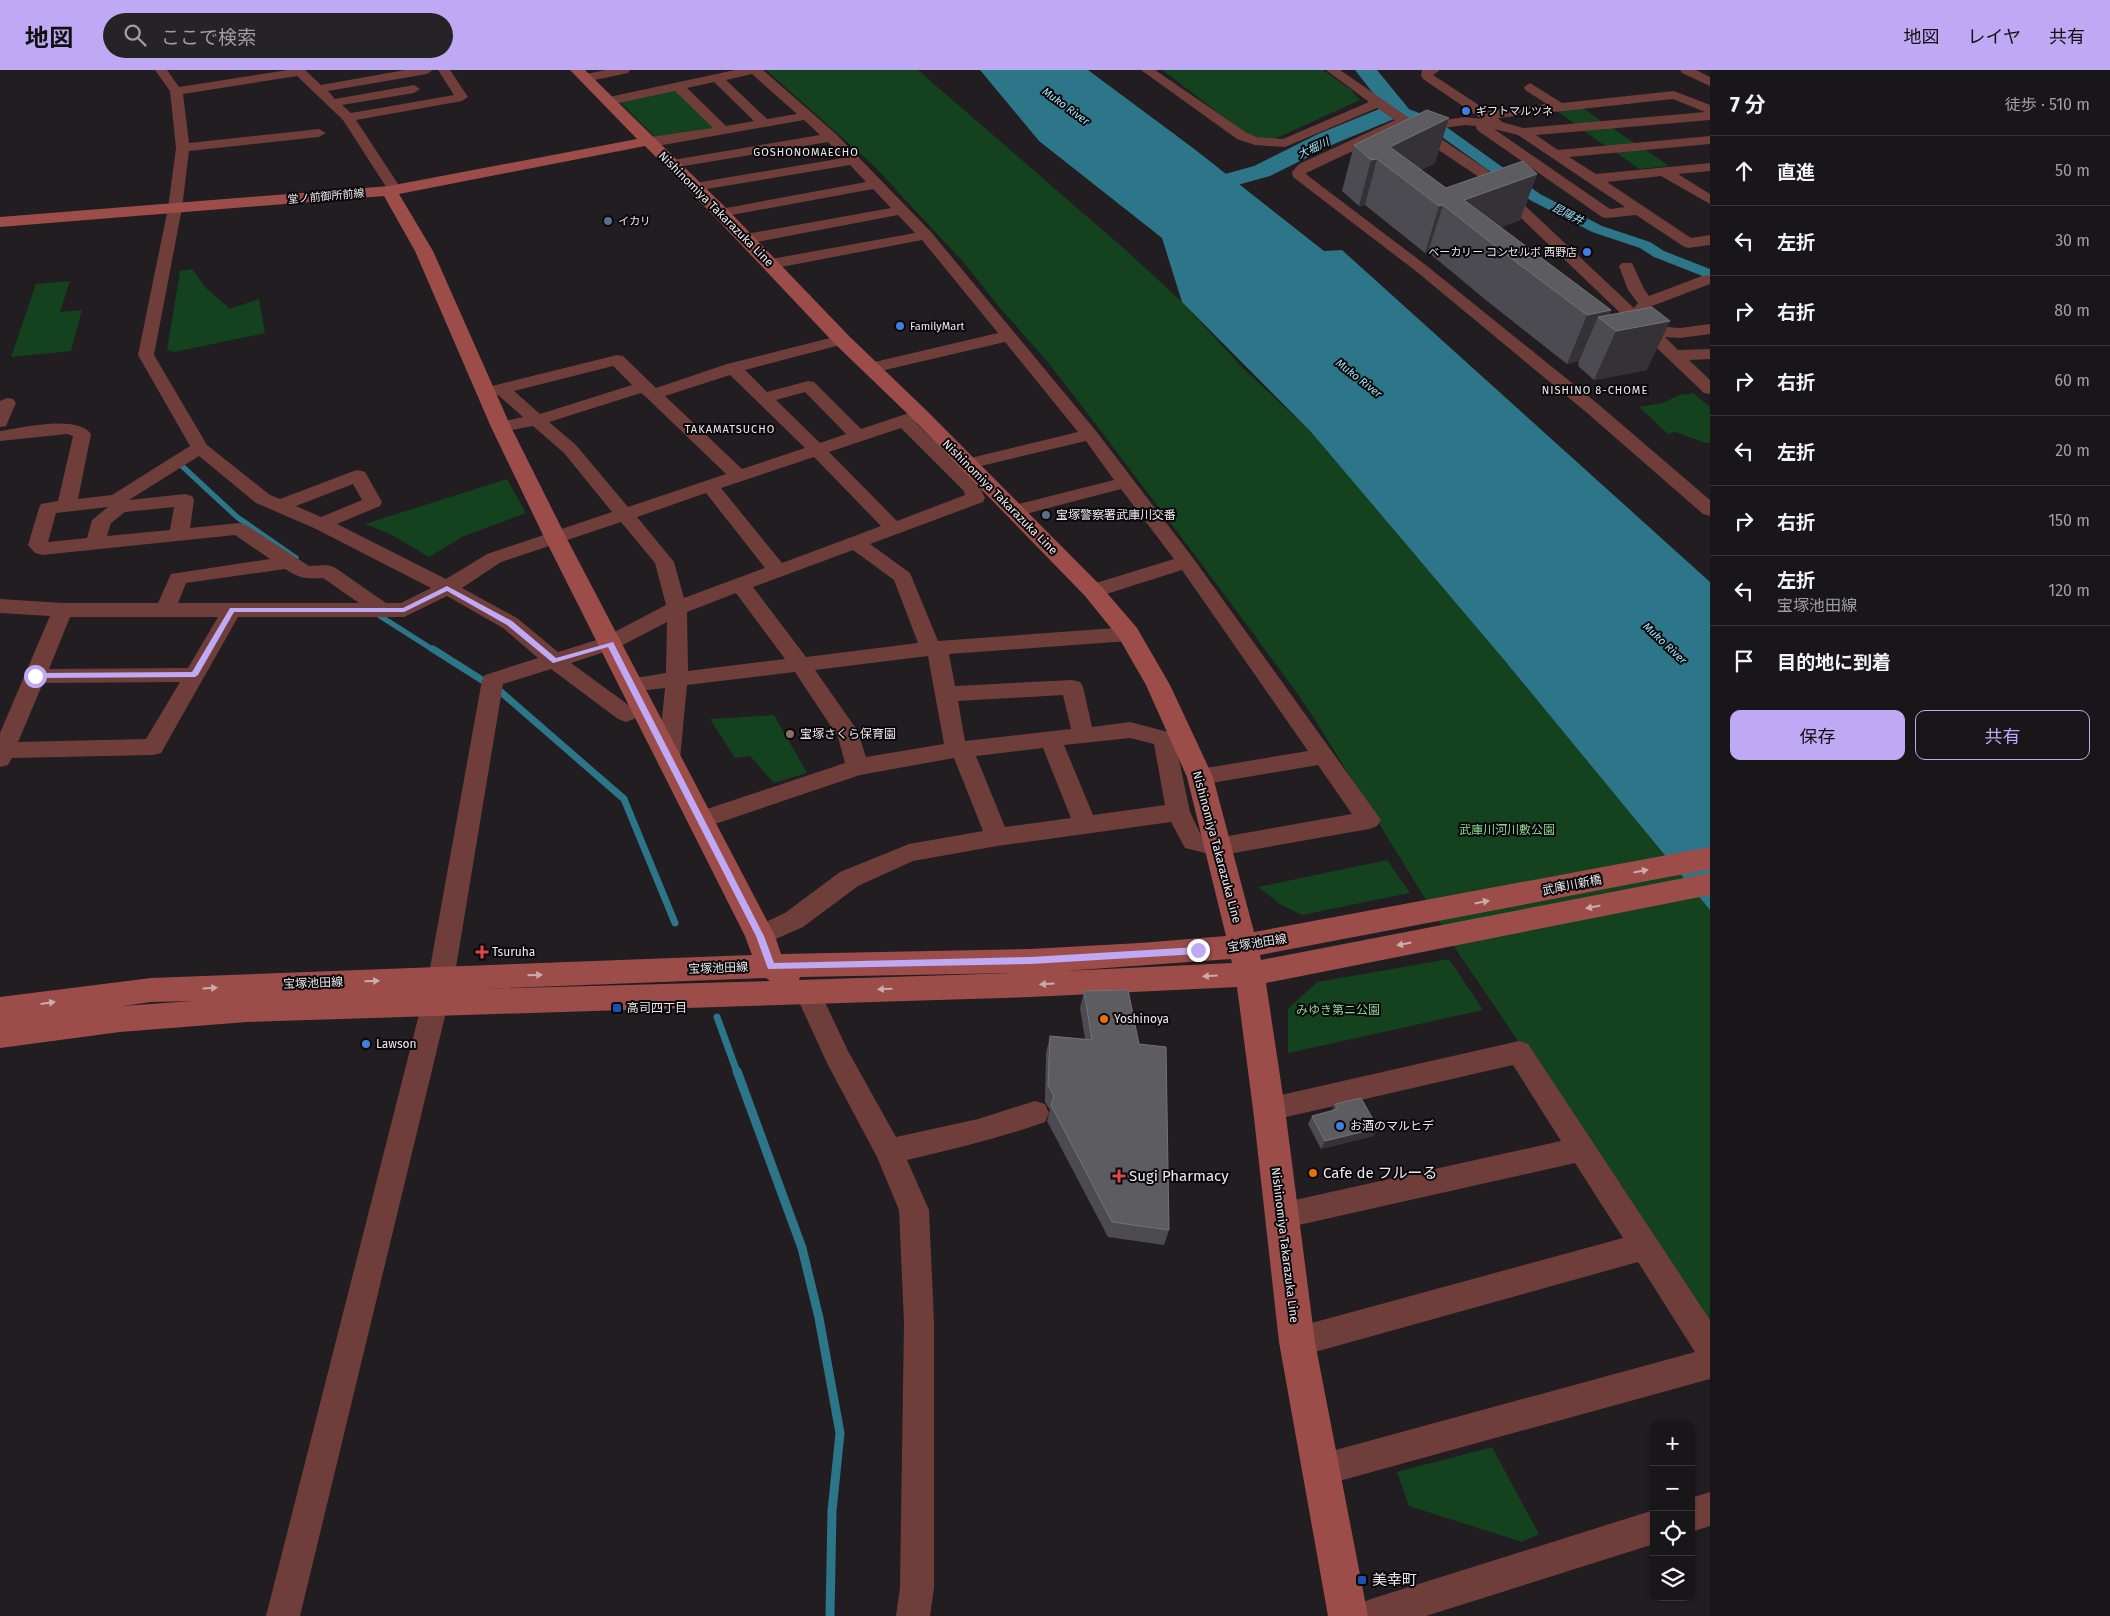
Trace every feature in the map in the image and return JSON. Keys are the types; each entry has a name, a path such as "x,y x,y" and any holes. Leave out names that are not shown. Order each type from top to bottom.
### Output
{"street":[{"path":"161,70 176,91 182,148 175,208 146,355 200,448 264,499 282,505 321,524 447,588 510,623 555,661 626,714"},
{"path":"318,89 362,76 427,70"},
{"path":"323,116 345,116 462,97 444,70"},
{"path":"581,74 624,70"},
{"path":"609,101 754,70 831,137 926,235 1090,435 1186,562 1369,820 1217,847 1193,842 1178,812 1176,742 1130,730 959,749 858,767 700,820"},
{"path":"1147,70 1242,136 1269,143 1285,143 1379,104"},
{"path":"1332,70 1379,104 1481,172 1710,388"},
{"path":"1434,70 1427,72 1427,76 1480,119 1607,214 1638,210"},
{"path":"1686,70 1710,82"},
{"path":"176,91 299,71 345,116 392,190 424,251 494,391 502,428 555,537 760,936 771,966 808,992 837,1058 888,1151 914,1210 919,1322 917,1588 913,1616"},
{"name":"Nishinomiya Takarazuka Line","path":"581,74 746,238 842,340 872,368 912,418 968,464 1093,591 1129,634 1158,685 1176,742 1200,778 1246,960 1269,1109 1297,1342 1348,1616"},
{"path":"716,78 764,123"},
{"path":"332,103 453,83"},
{"path":"678,86 722,130"},
{"path":"1530,87 1560,107"},
{"path":"1710,110 1674,95 1560,107 1480,119 1397,124 1304,167 1299,172 1300,177 1422,268 1592,408 1710,510"},
{"path":"649,142 807,116"},
{"path":"1523,132 1710,116"},
{"path":"1480,119 1523,132 1688,243 1710,240"},
{"path":"182,148 319,134"},
{"path":"672,164 831,137"},
{"path":"1556,154 1710,140"},
{"name":"堂ノ前御所前線","path":"0,222 392,190 649,142"},
{"path":"695,187 853,160"},
{"path":"1593,179 1710,167"},
{"path":"1664,172 1710,200"},
{"path":"720,213 877,184"},
{"path":"746,238 902,210"},
{"path":"770,264 926,235"},
{"path":"1627,266 1636,290 1646,303"},
{"path":"1634,318 1646,303 1708,280"},
{"path":"1648,331 1680,334 1710,329"},
{"path":"872,368 1008,336"},
{"path":"502,428 842,340"},
{"path":"1673,355 1710,354"},
{"path":"494,391 617,360 739,476"},
{"path":"733,368 817,450 892,528"},
{"path":"764,398 808,386 858,436"},
{"path":"494,391 537,420 570,449 664,562 677,608 677,679 669,758"},
{"path":"0,405 7,403 0,422"},
{"path":"0,606 63,610 404,610 447,588 494,558 912,418 972,489 976,498 677,608 610,643 493,680 438,991 283,1616"},
{"path":"0,436 69,428 82,434 67,505"},
{"path":"968,464 1090,435"},
{"path":"95,544 102,520 119,503 200,448"},
{"path":"282,505 358,476 373,502 321,524"},
{"path":"1014,510 1124,482"},
{"path":"710,486 777,570"},
{"path":"179,535 185,500 67,505 48,508 38,545 42,548 95,544 239,529 305,573 327,571 380,609"},
{"path":"854,542 903,577 934,648 959,749 997,837"},
{"path":"165,610 178,578 289,562"},
{"path":"1093,591 1186,562"},
{"path":"740,584 800,664 848,736 858,767"},
{"path":"63,610 2,755 153,747 232,610"},
{"path":"631,685 934,648 1129,634"},
{"path":"35,676 195,675"},
{"path":"946,694 1072,687 1083,735"},
{"path":"1050,738 1085,825"},
{"path":"1200,778 1323,756"},
{"path":"760,936 794,920 850,879 909,853 997,837 1178,812"},
{"name":"武庫川新橋","path":"1434,912 1710,858"},
{"name":"武庫川新橋","path":"1246,960 1452,935 1710,884"},
{"name":"宝塚池田線","path":"0,1010 151,990 438,991 771,966 1031,961 1140,955 1246,960 1434,912"},
{"path":"0,1035 120,1019 438,991 808,992 1030,985 1246,960"},
{"path":"1269,1109 1520,1052 1710,1347"},
{"path":"888,1151 978,1131 1035,1113"},
{"path":"1281,1216 1582,1149"},
{"path":"1297,1342 1644,1246"},
{"path":"1321,1470 1710,1363"},
{"path":"1695,1514 1710,1509"},
{"path":"1371,1616 1650,1528"}],"green space":[{"name":"武庫川河川敷公園","path":"766,70 918,70 1128,252 1182,302 1243,368 1311,432 1505,661 1710,909 1710,1323 1459,954 1316,721 1203,566 1046,360 1000,308 965,264 873,165"},
{"path":"1162,70 1323,70 1351,90 1360,100 1270,141 1245,133"},
{"path":"675,89 714,129 657,139 619,101"},
{"path":"1582,107 1604,123 1578,126 1554,109"},
{"path":"1611,127 1636,144 1607,147 1581,129"},
{"path":"1643,148 1669,166 1639,169 1614,151"},
{"path":"192,269 206,288 230,309 259,299 265,333 174,352 167,350 180,271"},
{"path":"70,281 60,312 82,310 71,351 11,357 36,284"},
{"path":"1693,393 1710,407 1710,443 1675,432 1668,434 1639,407 1663,403 1679,395"},
{"path":"507,479 526,513 464,536 429,557 390,534 365,524"},
{"path":"774,715 807,773 774,783 750,756 735,758 710,719"},
{"path":"1387,860 1410,893 1302,915 1280,904 1258,887"},
{"name":"みゆき第ニ公園","path":"1449,959 1483,1010 1288,1053 1288,1009 1317,982"},
{"path":"1492,1447 1539,1534 1522,1542 1409,1506 1397,1472"}],"water":[{"name":"Muko River","path":"980,70 1088,70 1193,148 1324,251 1342,250 1710,582 1710,910 1505,661 1311,432 1182,302 1162,238 1039,141"}],"building":[{"path":"1427,110 1449,118 1390,147 1446,188 1523,161 1537,174 1464,200 1611,310 1587,315 1443,205 1439,206 1377,159 1371,160 1354,145"},
{"path":"1652,307 1670,321 1616,331 1598,317"},
{"name":"Sugi Pharmacy","path":"1128,990 1139,1044 1166,1047 1169,1230 1112,1222 1051,1105 1054,1096 1048,1085 1050,1036 1092,1040 1084,991"},
{"name":"お酒のマルヒデ","path":"1361,1098 1378,1128 1325,1141 1312,1116 1338,1109 1335,1104"}],"waterway":[{"name":"大堀川","path":"1180,194 1262,171 1326,139 1398,109 1366,70"},
{"name":"昆陽井","path":"1398,109 1417,117"},
{"name":"昆陽井","path":"1440,129 1535,197 1597,229 1645,245 1659,254 1710,274"},
{"path":"182,466 237,517 296,558"},
{"path":"380,616 435,651"},
{"path":"433,649 482,680"},
{"path":"501,692 624,799 675,923"},
{"path":"717,1017 737,1072"},
{"path":"737,1071 802,1248 819,1318 840,1433 832,1511 830,1616"}],"place":[{"name":"ギフトマルツネ","path":"1466,111"},
{"name":"イカリ","path":"608,221"},
{"name":"ベーカリー コンセルボ 西野店","path":"1587,252"},
{"name":"FamilyMart","path":"900,326"},
{"name":"宝塚警察署武庫川交番","path":"1046,515"},
{"name":"宝塚さくら保育園","path":"790,734"},
{"name":"Tsuruha","path":"482,952"},
{"name":"高司四丁目","path":"617,1008"},
{"name":"Yoshinoya","path":"1104,1019"},
{"name":"Lawson","path":"366,1044"},
{"name":"お酒のマルヒデ","path":"1340,1126"},
{"name":"Cafe de フルーる","path":"1313,1173"},
{"name":"Sugi Pharmacy","path":"1119,1176"},
{"name":"美幸町","path":"1362,1580"}],"district":[{"name":"GOSHONOMAECHO","path":"806,152"},
{"name":"NISHINO 8-CHOME","path":"1595,390"},
{"name":"TAKAMATSUCHO","path":"730,429"}],"route":[{"path":"35,676 195,675 232,610 404,610 447,588 510,623 555,661 610,643 760,936 771,966 1031,961 1198,950"}]}
